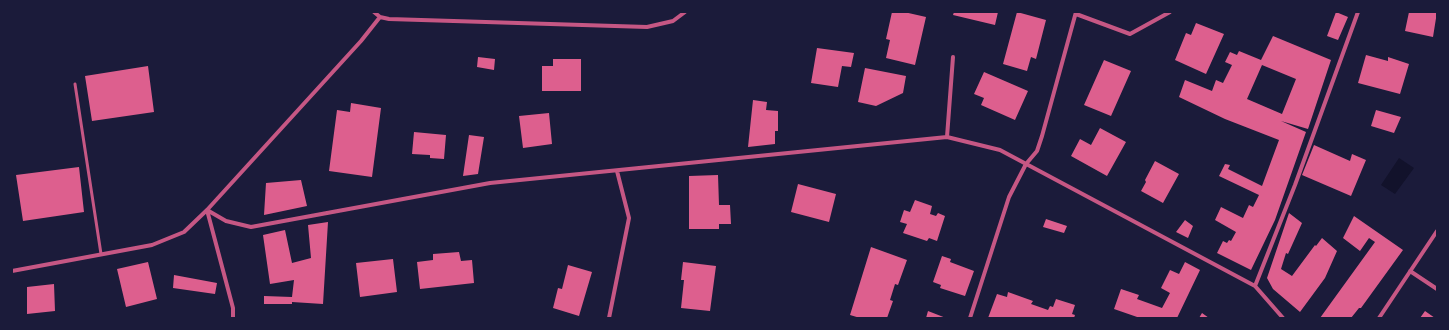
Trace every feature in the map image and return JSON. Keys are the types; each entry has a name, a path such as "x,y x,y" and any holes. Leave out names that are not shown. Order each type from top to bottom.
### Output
{"street":[{"path":"374,12 380,17 389,19 647,27 673,22 685,12"},
{"path":"970,318 1009,197 1026,164 1036,151 1042,136 1076,13 1130,34 1170,12"},
{"path":"1255,286 1296,185 1358,12"},
{"path":"12,271 152,245 184,232 207,210 361,41 380,17"},
{"path":"947,137 953,57"},
{"path":"207,210 226,221 251,227 490,183 617,171 912,139 947,137 1000,150 1255,286 1283,318"},
{"path":"609,318 629,218 617,171"},
{"path":"207,210 233,308 233,318"},
{"path":"1379,318 1437,231"},
{"path":"1410,271 1437,289"}],"lane":[{"path":"75,84 101,254"}],"shaded area":[{"path":"1399,158 1414,168 1395,194 1381,185"}],"building":[{"path":"892,12 904,12 926,17 915,65 886,58 890,40 886,39"},
{"path":"954,12 998,12 995,25 953,15"},
{"path":"1017,12 1046,20 1036,59 1031,57 1027,71 1003,64"},
{"path":"1336,12 1348,17 1338,40 1327,36"},
{"path":"1409,12 1437,12 1433,37 1405,31"},
{"path":"1196,23 1224,34 1206,74 1175,60 1186,33 1191,35"},
{"path":"1273,36 1331,60 1308,129 1281,121 1306,132 1275,220 1251,270 1217,253 1223,241 1227,243 1229,240 1231,241 1236,232 1215,220 1221,207 1243,218 1249,205 1253,207 1259,195 1219,176 1225,164 1230,165 1228,169 1262,186 1279,140 1225,119 1179,97 1185,80 1212,91 1216,80 1223,83 1232,65 1225,62 1230,52 1237,55 1239,51 1261,60","holes":["1262,65 1296,79 1282,114 1247,99"]},
{"path":"817,48 854,53 851,67 842,66 838,87 811,83"},
{"path":"1366,55 1388,61 1388,57 1409,64 1400,94 1358,83"},
{"path":"478,57 495,59 494,70 477,67"},
{"path":"553,59 581,59 581,91 542,91 542,66 553,66"},
{"path":"1104,60 1131,71 1111,116 1084,105"},
{"path":"148,66 154,112 92,121 85,76"},
{"path":"865,68 906,76 903,93 876,106 858,102"},
{"path":"984,72 1028,91 1015,120 981,105 984,98 974,94"},
{"path":"753,100 767,102 766,110 778,111 778,131 775,131 775,144 748,147"},
{"path":"351,103 381,108 372,177 329,171 337,110 350,112"},
{"path":"1376,110 1401,117 1394,133 1371,126"},
{"path":"549,113 552,144 523,148 519,116"},
{"path":"1100,128 1126,142 1107,176 1071,156 1080,139 1091,145"},
{"path":"414,132 446,135 444,159 430,158 430,155 412,154"},
{"path":"469,135 484,137 478,174 463,176"},
{"path":"1314,145 1350,161 1352,154 1366,160 1351,196 1302,175"},
{"path":"1155,161 1179,174 1163,203 1141,191"},
{"path":"79,167 84,212 23,221 16,175"},
{"path":"718,175 719,205 730,205 731,224 719,224 719,229 689,229 689,176"},
{"path":"301,180 307,206 264,215 266,183"},
{"path":"798,184 836,194 829,222 791,212"},
{"path":"915,200 932,206 930,214 936,216 938,213 945,216 937,241 929,238 927,241 903,233 907,224 900,222 904,210 910,212"},
{"path":"1289,213 1302,223 1288,254 1286,253 1281,269 1292,276 1322,238 1337,251 1325,278 1300,312 1273,289 1267,278"},
{"path":"1354,216 1403,250 1361,308 1359,308 1351,318 1320,318 1375,242 1369,238 1360,251 1343,238"},
{"path":"1046,219 1067,226 1064,233 1043,227"},
{"path":"1185,220 1193,226 1188,238 1176,232"},
{"path":"328,222 323,304 292,302 292,304 264,304 264,296 292,297 294,280 270,284 263,235 285,230 292,263 311,258 308,225"},
{"path":"871,247 907,260 898,285 895,284 890,300 893,301 887,318 860,318 850,315"},
{"path":"459,252 461,261 472,260 474,283 420,289 417,262 433,260 433,254"},
{"path":"942,256 951,259 950,262 974,271 965,296 940,288 941,285 933,282"},
{"path":"393,259 397,292 360,297 356,263"},
{"path":"148,262 157,299 126,307 117,269"},
{"path":"683,262 716,266 710,311 681,308 684,280 681,280"},
{"path":"1185,262 1200,270 1177,318 1140,318 1114,309 1121,289 1139,295 1137,299 1162,308 1170,293 1161,288 1170,270 1179,274"},
{"path":"568,265 592,272 579,316 553,308 558,288 562,289"},
{"path":"174,275 217,283 215,294 173,288"},
{"path":"54,284 55,311 27,314 27,287"},
{"path":"1008,292 1033,301 1031,304 1048,310 1050,306 1053,307 1056,299 1075,305 1072,314 1075,315 1074,318 988,318 997,294 1007,297"},
{"path":"928,311 946,318 926,318"},
{"path":"1425,311 1435,318 1420,318"},
{"path":"1202,313 1209,318 1199,318"}]}
